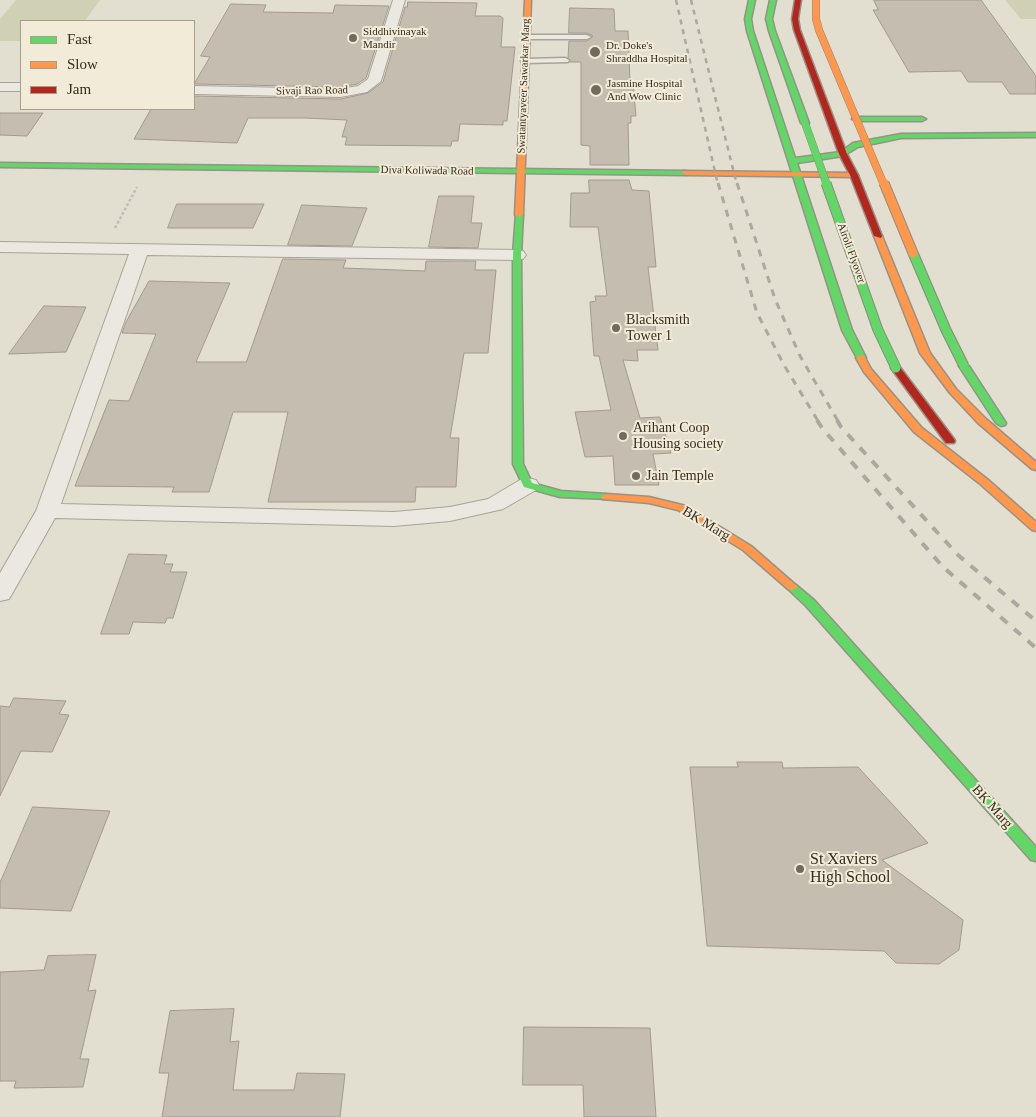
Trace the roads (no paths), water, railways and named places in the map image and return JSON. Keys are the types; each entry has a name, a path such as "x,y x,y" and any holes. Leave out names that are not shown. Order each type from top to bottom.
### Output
{"main road":[{"name":"Swatantyaveer Sawarkar Marg","path":"521,172 528,0"},
{"path":"752,0 748,18 750,30 788,161 797,175 847,330 858,354 888,396 918,430 983,481 1036,528"},
{"name":"Airoli Flyover","path":"773,0 769,19 772,30 878,330 896,368 939,427 983,481"},
{"path":"798,0 795,19 797,30 843,154 854,175 925,353 953,391 982,421 1036,466"},
{"path":"816,0 816,19 819,30 946,330 964,366 998,419 1036,466"},
{"path":"856,119 936,119"},
{"path":"788,161 843,154 856,145 901,136 1036,135"},
{"name":"Diva Koliwada Road","path":"0,165 854,175"},
{"path":"521,172 518,255 518,464 528,485"},
{"name":"BK Marg","path":"528,485 560,494 650,500 682,508 747,548 810,603 1036,856"}],"street":[{"name":"Sivaji Rao Road","path":"195,90 341,93 362,89 374,81 399,0"},
{"path":"0,87 20,87"},
{"path":"0,247 518,255"},
{"path":"0,594 47,511 140,249"},
{"path":"47,511 394,519 450,514 495,504 528,485"}],"lane":[{"path":"526,37 587,37"},
{"path":"525,61 565,60"}],"railway":[{"path":"676,0 718,185"},
{"path":"691,0 737,185"},
{"path":"718,183 757,313 784,365 818,421"},
{"path":"737,183 775,299 800,356 838,421"},
{"path":"817,420 943,567 1036,648"},
{"path":"837,420 841,427 958,555 1036,621"}],"place":[{"name":"Siddhivinayak Mandir","path":"353,38"},
{"name":"Dr. Doke's Shraddha Hospital","path":"595,52"},
{"name":"Jasmine Hospital And Wow Clinic","path":"596,90"},
{"name":"Blacksmith Tower 1","path":"616,328"},
{"name":"Arihant Coop Housing society","path":"623,436"},
{"name":"Jain Temple","path":"636,476"},
{"name":"St Xaviers High School","path":"800,869"}]}
